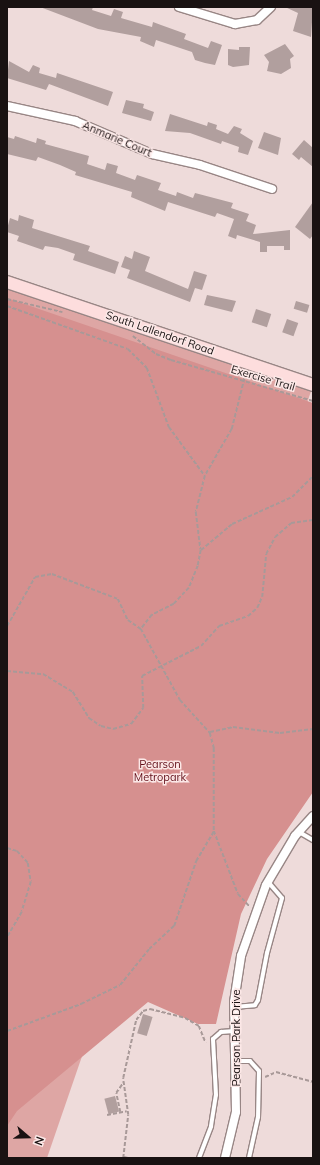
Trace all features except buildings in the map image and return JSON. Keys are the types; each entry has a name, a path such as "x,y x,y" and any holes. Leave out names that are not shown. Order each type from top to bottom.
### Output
{"street":[{"path":"179,7 238,24 257,20 271,7"},
{"name":"Anmarie Court","path":"7,106 75,121 152,154 200,165 272,189"},
{"name":"South Lallendorf Road","path":"7,282 313,385"},
{"name":"Pearson Park Drive","path":"225,1158 236,1112 234,1007 241,956 255,910 268,882 298,832 313,816"}],"lane":[{"path":"298,832 313,840"},
{"path":"234,1007 255,1005 258,1000 267,953 282,905 281,894 268,882"},
{"path":"199,1158 210,1126 216,1095 214,1054 215,1034 235,1031"},
{"path":"236,1061 255,1064 259,1079 258,1117 249,1158"}],"path":[{"path":"7,299 66,313"},
{"path":"7,306 128,349 146,368 169,427 205,476"},
{"name":"Exercise Trail","path":"130,334 156,354 313,400"},
{"path":"141,629 152,615 174,604 189,588 198,566 201,550 196,512 205,476 232,429 243,380 250,364"},
{"path":"201,550 232,524 292,497 313,476"},
{"path":"7,671 43,674 73,692 89,718 113,729 131,724 140,716 144,701 142,676 159,665 201,646 219,626 248,616 257,608 262,597 266,554 275,537 291,523 313,520"},
{"path":"7,626 35,577 52,574 118,599 128,620 141,629 159,665 180,700 210,732 214,748 214,831 238,894 255,910"},
{"path":"210,732 233,727 280,733 313,728"},
{"path":"7,1031 81,1004 120,985 149,949 174,926 196,861 214,831"},
{"path":"7,848 17,851 28,863 31,882 22,912 7,938"},
{"path":"128,1158 123,1157 127,1111 123,1084 136,1020 143,1011 161,1011 199,1026 214,1054"},
{"path":"259,1079 276,1072 313,1082"},
{"path":"120,1112 116,1093 123,1084"},
{"path":"108,1115 127,1111"}],"green space":[{"path":"7,282 312,387 47,1158 7,1158"},
{"name":"Pearson Metropark","path":"7,298 313,403 313,792 267,859 241,914 216,1024 198,1024 148,1002 17,1111 7,1126"}]}
